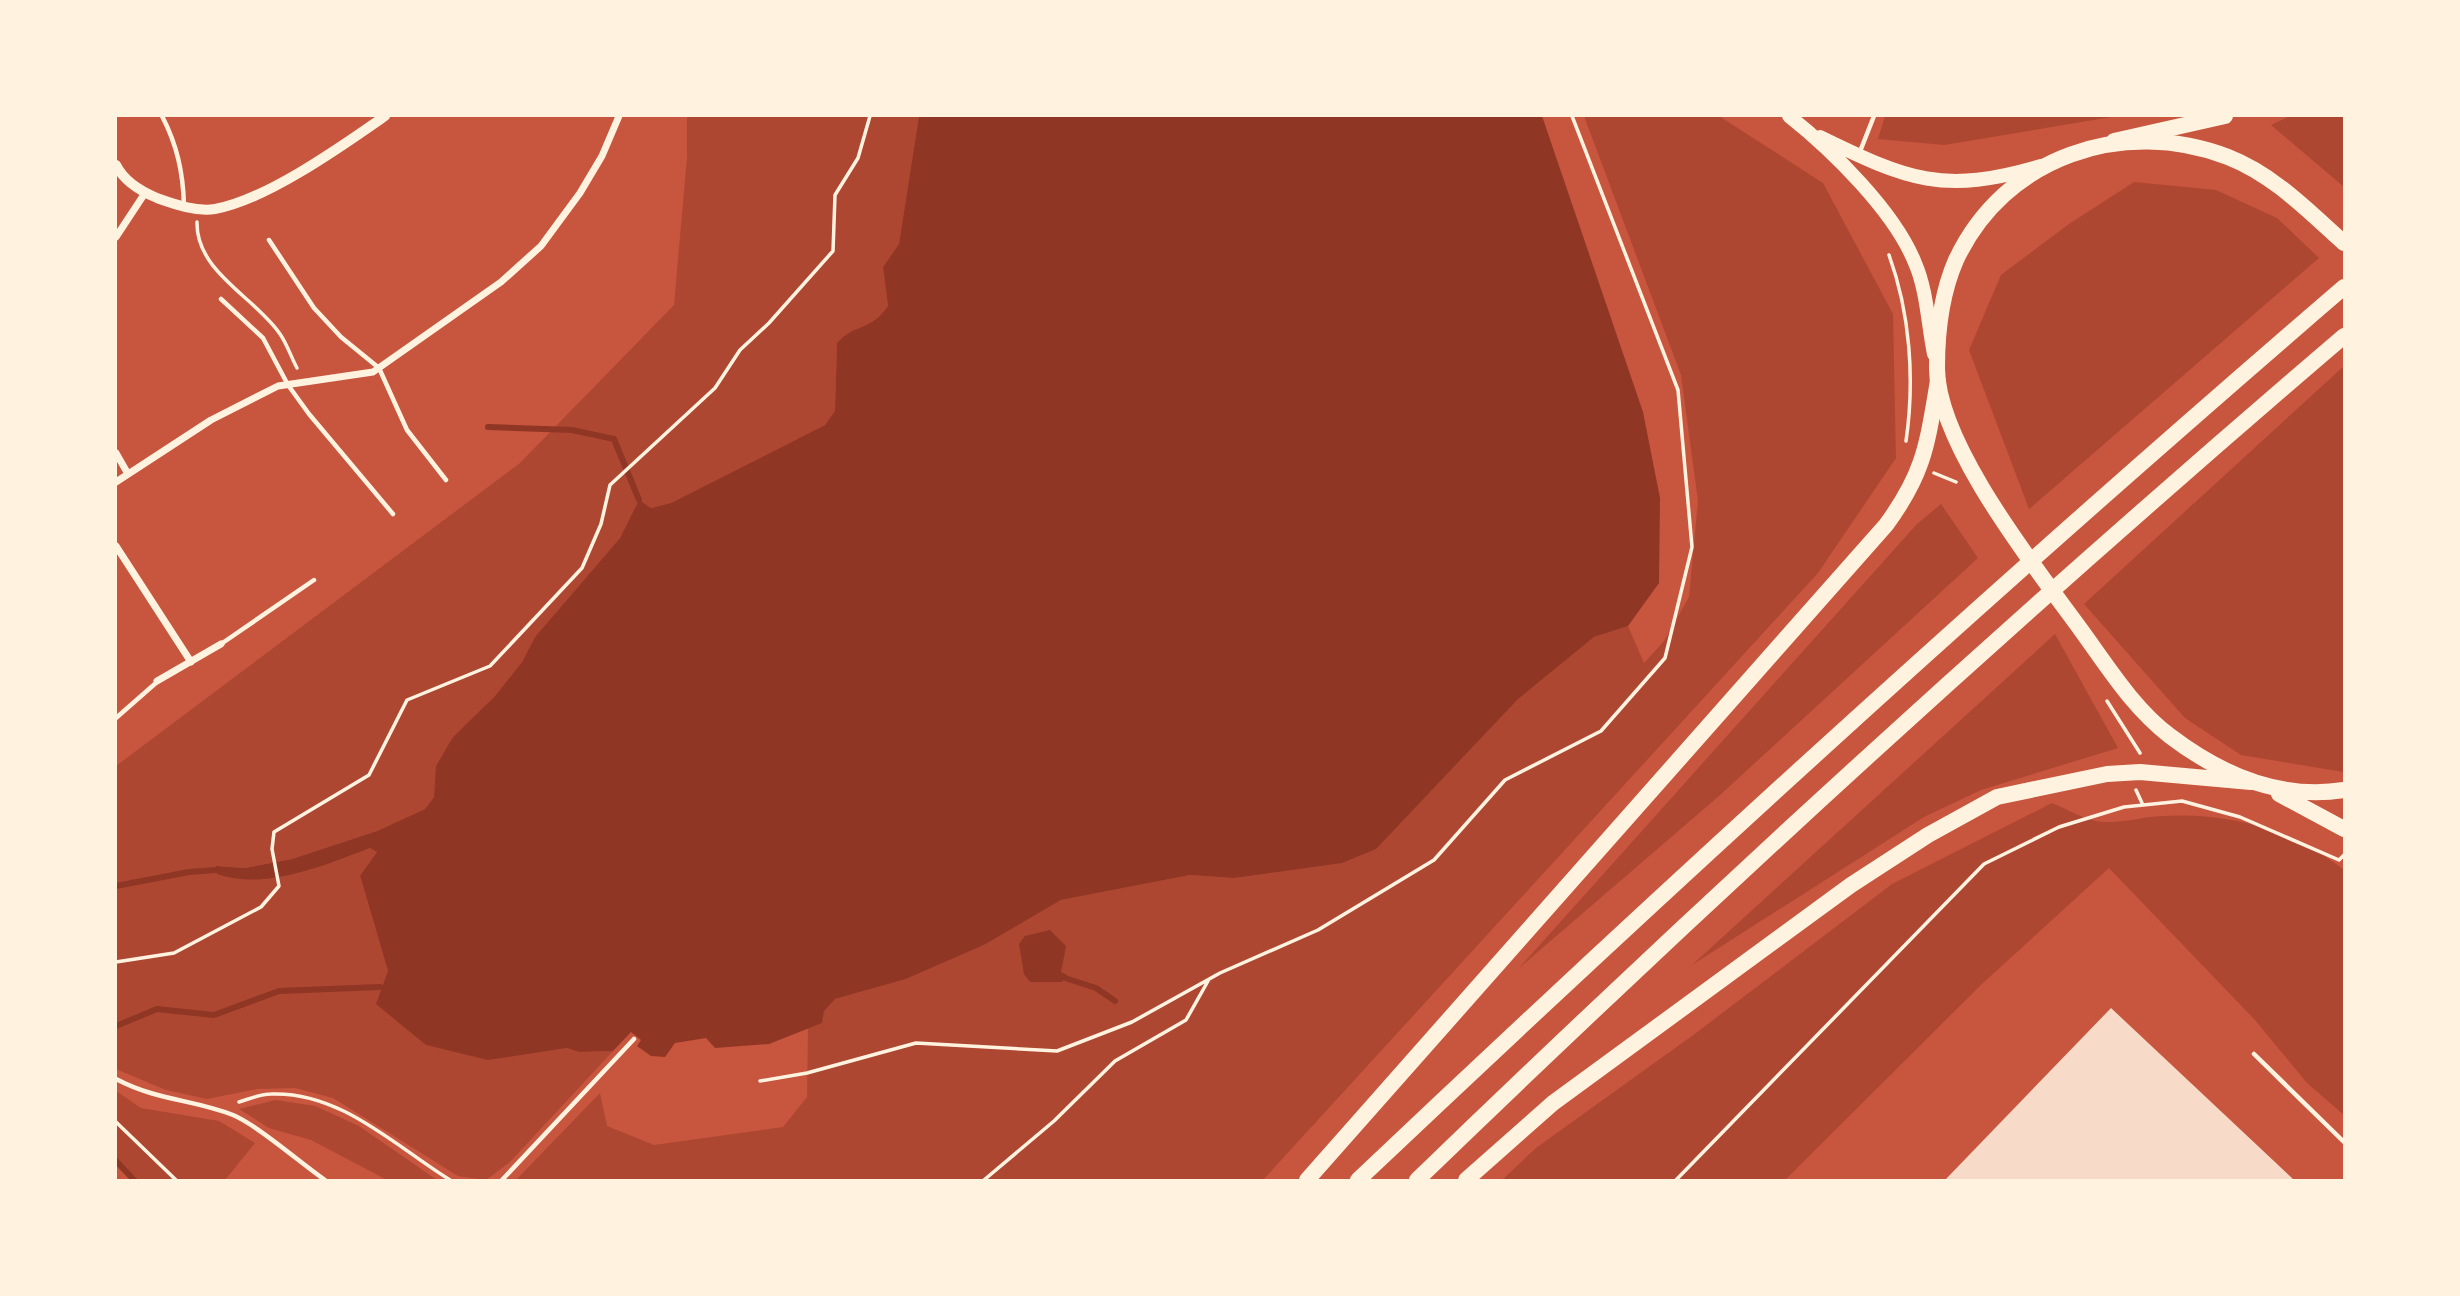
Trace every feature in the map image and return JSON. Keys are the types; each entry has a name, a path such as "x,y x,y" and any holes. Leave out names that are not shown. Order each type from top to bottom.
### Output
{"highway":[{"path":"1307,1181 1886,525 1906,499 1921,468 1937,375 1940,320 1948,281 1966,242 1991,208 2010,190 2050,163 2114,141 2225,116"},
{"path":"2114,141 2167,142 2210,151 2244,164 2275,183 2344,243"},
{"path":"1358,1181 1614,938 2176,432 2344,287"},
{"path":"1417,1181 1638,966 2200,459 2344,336"},
{"path":"1937,375 1956,438 2012,533 2066,610 2150,718 2199,756 2318,812 2344,829"},
{"path":"1466,1181 1553,1102 1851,885 1928,835 1997,797 2097,775 2118,774 2255,783 2308,792 2344,790"}],"main road":[{"path":"1790,116 1812,134 1893,221 1917,266 1937,375"},
{"path":"1812,134 1889,168 1942,183 1988,180 2050,163"}],"street":[{"path":"116,165 122,176 145,193 184,206 214,209 256,193 306,168 385,116"},
{"path":"116,482 211,420 278,386 373,372 501,282 541,246 602,156 619,116"},
{"path":"116,237 145,193"},
{"path":"116,453 128,474"},
{"path":"116,546 191,662"},
{"path":"157,681 222,644"}],"lane":[{"path":"162,116 173,139 183,176 184,206"},
{"path":"1858,156 1874,116"},
{"path":"269,240 314,308 341,337 379,368 407,430 446,480"},
{"path":"221,299 262,338 288,385 393,514"},
{"path":"222,644 314,580"},
{"path":"116,718 157,681"},
{"path":"502,1181 634,1039"},
{"path":"2255,1054 2344,1142"},
{"path":"116,1079 152,1096 236,1116 325,1181"}],"path":[{"path":"116,962 174,953 261,907 279,886 272,849 274,832 369,775 407,700 491,666 582,568 601,524 610,485 715,388 740,350 833,251 835,195 858,158 870,116"},
{"path":"760,1081 807,1073 916,1043 1057,1051 1132,1022 1209,979 1318,930 1434,860 1505,780 1601,731 1665,658 1692,547 1678,390 1572,116"},
{"path":"197,208 197,236 212,265 280,333 304,383"},
{"path":"1889,254 1905,310 1908,339 1909,409 1905,445"},
{"path":"2104,696 2140,750 2140,758"},
{"path":"1676,1181 1984,864 2072,823 2124,807 2182,801 2240,817 2339,860 2344,855"},
{"path":"984,1181 1054,1121 1115,1060 1186,1020 1209,979"},
{"path":"218,1110 269,1094 308,1097 345,1111 450,1181"},
{"path":"116,1122 177,1181"}],"shaded area":[{"path":"687,116 919,116 899,244 883,267 888,306 875,320 850,332 837,343 835,411 825,425 671,503 651,508 639,501 620,538 535,637 522,662 495,696 453,737 437,766 434,797 425,809 377,831 292,859 245,868 217,866 274,877 370,848 377,852 360,877 388,971 426,1045 488,1059 567,1048 579,1052 613,1051 510,1162 486,1180 458,1176 333,1098 295,1088 257,1089 207,1099 166,1090 116,1069 116,766 520,463 674,305 687,157"},
{"path":"919,116 1542,116 1643,412 1660,498 1659,583 1628,626 1594,637 1517,700 1376,849 1342,863 1233,878 1190,875 1061,900 984,945 906,979 835,999 824,1011 822,1023 769,1044 715,1048 706,1038 675,1043 665,1057 651,1056 637,1046 641,1040 631,1032 613,1051 579,1052 567,1048 488,1060 426,1045 376,1004 388,971 360,876 377,852 370,848 295,874 255,880 217,874 216,866 245,868 292,859 377,831 425,809 434,797 436,766 453,737 495,696 522,662 535,637 620,538 639,500 651,508 671,503 825,425 835,411 837,343 850,332 875,320 888,306 883,267 899,244"},
{"path":"1584,116 1719,116 1823,183 1893,314 1896,458 1818,573 1263,1180 516,1180 600,1093 607,1126 654,1145 783,1127 807,1097 808,1028 822,1023 823,1011 835,999 906,979 984,945 1061,900 1190,875 1233,878 1517,700 1594,637 1628,626 1644,663 1664,641 1689,597 1698,501 1681,375"},
{"path":"1885,116 2117,116 1944,145 1878,139"},
{"path":"2290,116 2344,116 2344,187 2271,125"},
{"path":"2134,182 2216,190 2277,218 2319,258 2029,509 1969,350 2001,275 2069,224"},
{"path":"2344,366 2344,772 2241,755 2185,718 2084,604"},
{"path":"1941,504 1978,558 1719,796 1519,968 1917,524"},
{"path":"2055,634 2118,748 1981,790 1924,817 1692,965"},
{"path":"2052,803 2103,822 2187,815 2259,826 2303,844 2344,870 2344,1115 2307,1083 2255,1020 2109,868 1983,983 1785,1180 1502,1180 1536,1148 1696,1033 1892,884"},
{"path":"1050,930 1066,946 1061,972 1067,975 1062,982 1030,982 1024,974 1019,944 1025,936"},
{"path":"116,1091 141,1108 219,1121 255,1143 225,1180 134,1180 116,1161"},
{"path":"276,1100 315,1106 359,1126 437,1180 387,1180 311,1140 269,1128 239,1109"}],"building":[{"path":"2111,1008 2294,1180 1945,1180"}],"waterway":[{"path":"488,427 572,430 614,439 639,500"},
{"path":"116,886 189,872 216,870"},
{"path":"1065,978 1096,988 1115,1001"},
{"path":"116,1026 157,1009 214,1015 279,991 380,987"},
{"path":"116,1161 134,1180"}]}
